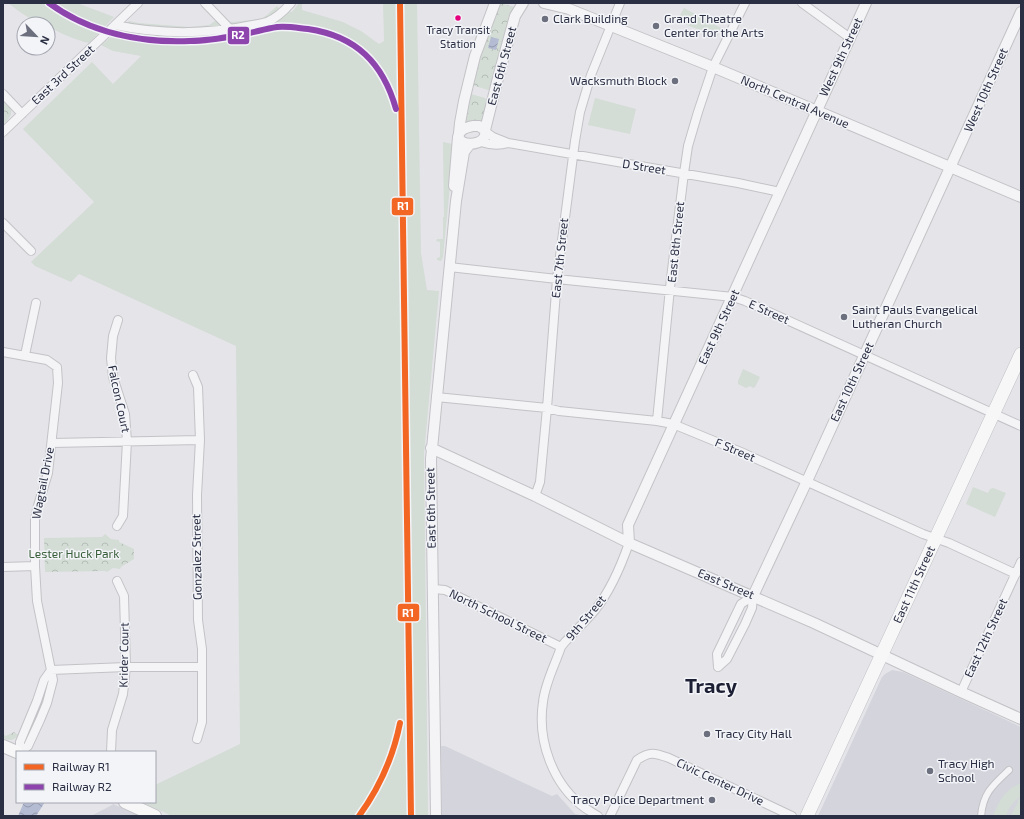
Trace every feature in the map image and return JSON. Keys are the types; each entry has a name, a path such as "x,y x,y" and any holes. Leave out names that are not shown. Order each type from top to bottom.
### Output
{"main road":[{"name":"East 11th Street","path":"807,816 1021,354"},
{"path":"3,746 16,751"},
{"path":"127,803 156,816"}],"street":[{"name":"East 3rd Street","path":"3,132 138,3"},
{"path":"205,3 231,30"},
{"path":"115,25 134,29 172,33 231,30 267,22 278,17 291,3"},
{"name":"East 6th Street","path":"456,202 454,186 461,117 474,62 495,3"},
{"name":"East 6th Street","path":"485,131 515,16 524,3"},
{"name":"North Central Avenue","path":"544,3 569,9 713,67 816,112 1021,197"},
{"name":"North Central Avenue","path":"560,3 569,9"},
{"name":"East 7th Street","path":"535,496 540,482 548,408 556,280 580,112 591,75 620,3"},
{"name":"East 8th Street","path":"657,421 670,290 688,146 695,119 713,67 745,3"},
{"path":"802,3 850,38"},
{"name":"West 9th Street","path":"816,112 866,3"},
{"name":"West 10th Street","path":"950,167 1021,12"},
{"path":"3,94 22,114"},
{"name":"East 9th Street","path":"629,543 628,526 673,424 733,297 816,112"},
{"path":"473,126 479,126 485,131 485,138 481,142 470,144 462,142 459,135 464,128 473,126"},
{"name":"D Street","path":"485,131 493,137 508,143 684,173 780,192"},
{"name":"D Street","path":"481,142 494,145 508,143"},
{"name":"East 6th Street","path":"436,816 431,448 456,202 464,152 470,144"},
{"name":"East 10th Street","path":"753,596 741,604 717,654 718,667 727,659 742,630 752,608 753,596 950,167"},
{"path":"3,223 31,251"},
{"name":"E Street","path":"449,267 504,272 556,280 733,297 745,301 1021,426"},
{"path":"3,352 25,356 36,303"},
{"name":"Falcon Court","path":"117,526 123,516 128,440 125,414 113,377 111,358 113,336 118,320"},
{"name":"Wagtail Drive","path":"25,356 47,360 57,367 58,382 48,473 35,520 37,601 50,670"},
{"name":"Gonzalez Street","path":"193,375 198,386 200,440 196,495 198,620 202,649 202,722 197,739"},
{"name":"F Street","path":"436,397 548,408 559,411 673,424 1016,574"},
{"path":"52,443 128,440 200,440"},
{"name":"East Street","path":"431,448 535,496 629,543 753,596 1021,718"},
{"name":"9th Street","path":"598,816 576,801 561,783 550,762 543,738 541,719 543,701 546,686 562,647 595,610 605,596 622,563 629,543"},
{"name":"East 12th Street","path":"961,692 1021,562"},
{"path":"3,567 35,566"},
{"name":"Krider Court","path":"111,751 112,730 123,694 126,667 124,596 117,581"},
{"name":"North School Street","path":"433,589 443,590 452,594 562,647"},
{"path":"19,751 20,742 44,680 50,670 126,667 202,667"},
{"name":"Civic Center Drive","path":"610,816 637,760 644,755 651,753 669,758 792,816"},
{"path":"981,816 983,801 986,795 995,783 1009,770"}],"shaded area":[{"name":"Tracy High School","path":"892,670 903,672 1021,727 1021,816 818,816 882,677"},
{"path":"441,746 445,746 552,796 557,794 575,814 585,816 442,816"},
{"path":"113,804 140,816 91,816"}],"green space":[{"path":"8,3 77,3 114,17 89,43 56,31 56,16 27,16"},
{"path":"299,3 302,3 302,10 343,22 361,31 379,44 384,41 383,3 417,3 421,253 427,290 439,291 424,454 428,816 172,816 143,803 156,803 156,785 240,744 236,346 79,274 71,282 35,266 31,262 94,202 23,129 92,62 113,84 141,56 113,51 101,45 129,21 191,27 209,25 215,21 233,22 261,19 277,6 280,9 292,12"},
{"path":"499,3 515,7 490,90 488,90 472,85 471,81"},
{"path":"684,8 721,28 717,37 677,21"},
{"path":"471,94 485,98 488,102 485,122 465,126 467,98"},
{"path":"595,98 636,109 630,134 588,125"},
{"path":"3,99 11,109 11,115 3,125"},
{"path":"443,142 452,144 451,155 453,155 443,257 441,261 437,260 437,258 440,257 440,242 436,241 437,239 443,239"},
{"path":"743,369 760,377 755,387 753,388 750,386 746,388 738,384"},
{"path":"973,487 988,493 990,489 993,488 1006,493 995,517 966,504"},
{"name":"Lester Huck Park","path":"105,534 111,539 119,540 119,542 134,549 134,559 120,569 113,568 107,572 45,572 44,538 102,537"},
{"path":"14,732 18,735 13,739 9,740 3,738 3,734 6,736"},
{"path":"1021,783 1021,796 1012,804 1006,816 993,816 1003,796"},
{"path":"1020,797 1021,816 1011,816"}],"water":[{"path":"491,37 499,39 496,50 488,48"},
{"path":"24,803 44,803 36,816 18,816"}],"rail line":[{"name":"R2","path":"49,3 81,22 99,29 135,38 153,40 209,40 281,27 308,29 325,33 354,45 365,54 384,78 396,109"},
{"name":"R1","path":"400,3 411,816"},
{"name":"R1","path":"359,816 367,805 385,772 394,748 400,723"}],"place":[{"name":"Tracy Transit Station","path":"458,18"},
{"name":"Clark Building","path":"545,19"},
{"name":"Grand Theatre Center for the Arts","path":"656,26"},
{"name":"Wacksmuth Block","path":"675,81"},
{"name":"Saint Pauls Evangelical Lutheran Church","path":"844,317"},
{"name":"Tracy City Hall","path":"707,734"},
{"name":"Tracy High School","path":"930,771"},
{"name":"Tracy Police Department","path":"712,800"}],"district":[{"name":"Tracy","path":"711,686"}]}
